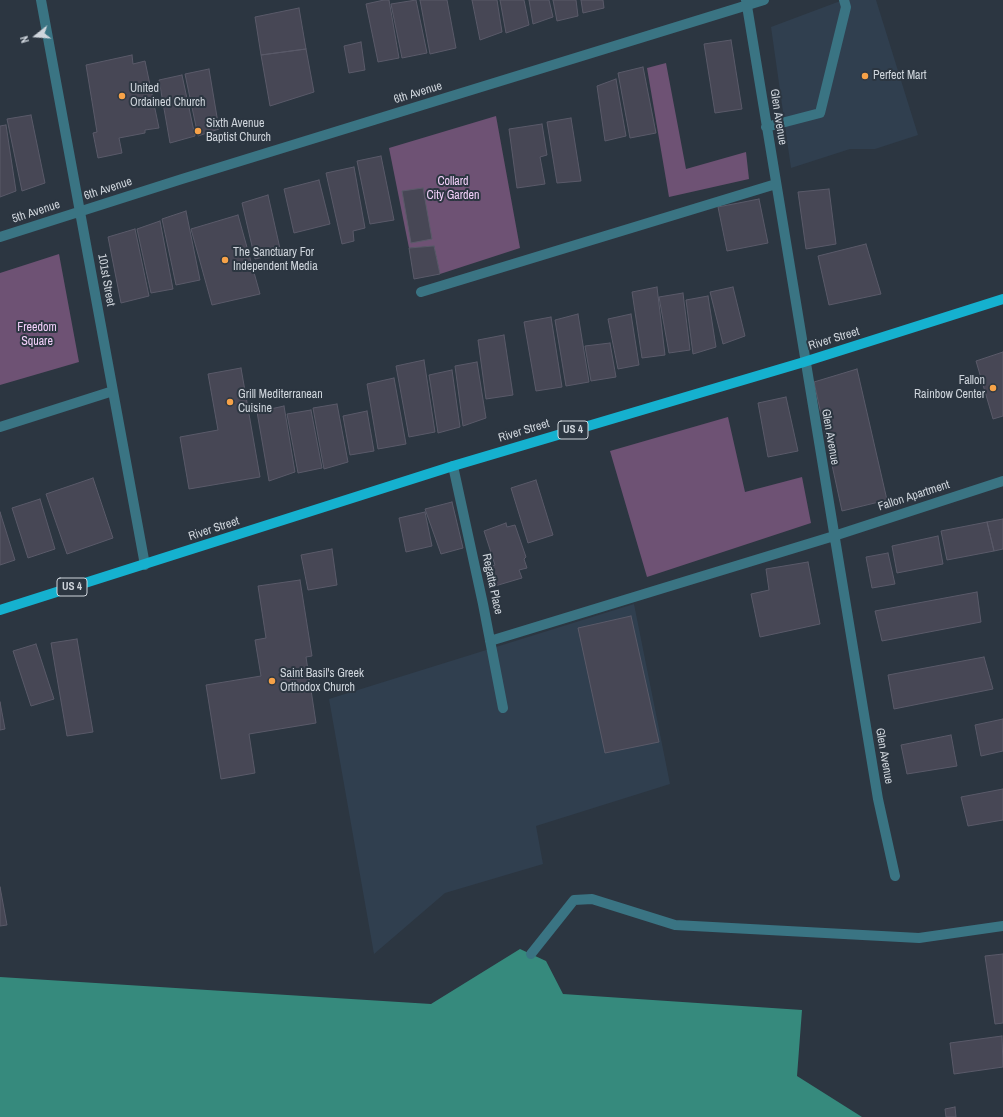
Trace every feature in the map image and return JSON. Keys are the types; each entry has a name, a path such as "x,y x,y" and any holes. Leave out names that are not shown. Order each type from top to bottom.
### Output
{"main road":[{"name":"River Street","path":"145,565 453,466 804,362 1003,299"},
{"name":"US 4","path":"0,610 145,565"}],"street":[{"name":"101st Street","path":"41,0 145,565"},
{"name":"6th Avenue","path":"80,212 746,3 764,0"},
{"path":"766,127 820,113 846,7 844,0"},
{"name":"Glen Avenue","path":"746,3 804,362 878,799 895,876"},
{"path":"421,292 776,184"},
{"name":"5th Avenue","path":"0,238 80,212"},
{"path":"0,427 113,391"},
{"name":"Regatta Place","path":"453,466 503,708"},
{"name":"Fallon Apartment","path":"490,641 834,536 1003,481"},
{"path":"531,954 574,900 580,899 592,899 675,925 919,938 1003,926"}],"shaded area":[{"path":"843,0 876,0 918,135 875,149 850,149 791,168 771,27"},
{"path":"634,604 670,784 536,826 543,864 445,893 374,954 329,699"},
{"path":"520,949 546,961 563,994 802,1010 797,1076 862,1117 0,1117 0,977 431,1004"}],"green space":[{"path":"666,63 686,169 746,152 749,179 669,197 647,68"},
{"name":"Collard City Garden","path":"496,116 520,248 440,274 434,246 409,248 389,148"},
{"name":"Freedom Square","path":"59,254 79,362 0,385 0,273"},
{"path":"728,417 745,492 802,477 811,523 647,577 610,451"}],"building":[{"path":"389,0 399,58 378,62 366,4"},
{"path":"416,0 427,53 402,58 391,4"},
{"path":"420,0 447,0 456,48 430,54"},
{"path":"472,0 497,0 502,32 480,40"},
{"path":"500,0 524,0 529,25 506,33"},
{"path":"529,0 549,0 553,17 533,24"},
{"path":"553,0 576,0 578,16 557,21"},
{"path":"581,0 603,0 604,8 583,13"},
{"path":"299,8 306,49 261,55 255,17"},
{"path":"731,40 742,109 715,113 704,44"},
{"path":"361,42 365,70 349,73 344,46"},
{"path":"306,49 314,92 270,106 261,55"},
{"name":"United Ordained Church","path":"132,55 133,64 145,61 159,128 145,130 145,133 119,138 122,153 98,158 93,133 97,132 86,65"},
{"path":"643,67 656,133 630,138 618,73"},
{"path":"209,69 219,129 198,136 185,74"},
{"path":"182,75 195,136 170,143 159,80"},
{"path":"616,79 626,136 605,141 597,86"},
{"path":"31,115 45,183 22,191 7,119"},
{"path":"571,118 581,181 557,183 547,122"},
{"path":"542,124 547,155 540,157 545,184 517,188 509,129"},
{"path":"6,125 16,191 0,197 0,126"},
{"path":"381,156 394,220 370,224 357,161"},
{"path":"354,167 365,228 353,231 354,241 342,244 326,173"},
{"path":"319,180 330,224 294,233 284,189"},
{"path":"423,188 432,239 411,243 402,191"},
{"path":"829,189 836,244 806,249 798,192"},
{"path":"268,195 281,253 255,259 242,203"},
{"path":"759,199 768,243 727,251 718,207"},
{"path":"186,211 200,280 176,285 162,219"},
{"name":"The Sanctuary For Independent Media","path":"238,215 260,294 212,305 191,229"},
{"path":"160,221 173,289 151,293 137,229"},
{"path":"135,229 149,296 121,303 108,237"},
{"path":"866,244 881,294 829,305 818,256"},
{"path":"434,246 440,274 414,279 409,248"},
{"path":"657,287 665,355 642,358 632,292"},
{"path":"733,287 745,336 723,344 710,292"},
{"path":"683,293 690,350 669,353 659,297"},
{"path":"708,296 716,347 693,354 686,300"},
{"path":"578,314 589,382 566,386 555,320"},
{"path":"631,314 639,365 618,369 608,319"},
{"path":"551,317 562,387 536,391 524,322"},
{"path":"504,335 513,395 486,399 478,340"},
{"path":"610,343 616,377 591,381 585,346"},
{"name":"Fallon Rainbow Center","path":"1003,352 1003,416 993,419 976,361"},
{"path":"424,360 435,432 409,437 396,366"},
{"path":"477,362 486,418 463,426 455,366"},
{"name":"Grill Mediterranean Cuisine","path":"241,368 260,477 189,489 180,437 218,430 208,374"},
{"path":"857,369 887,500 842,511 814,382"},
{"path":"452,370 460,427 438,433 429,375"},
{"path":"394,378 406,444 378,449 367,384"},
{"path":"786,397 798,451 768,457 758,403"},
{"path":"337,404 348,462 324,469 313,408"},
{"path":"284,406 295,472 269,481 257,412"},
{"path":"311,410 322,468 298,473 287,414"},
{"path":"367,411 374,451 350,455 343,416"},
{"path":"93,478 113,538 67,554 46,494"},
{"path":"536,480 553,535 528,543 511,488"},
{"path":"40,499 55,549 28,558 12,508"},
{"path":"452,502 463,548 441,554 425,509"},
{"path":"0,512 15,560 0,565"},
{"path":"425,512 432,546 406,552 399,518"},
{"path":"1003,519 1003,549 994,551 987,522"},
{"path":"987,522 994,551 947,560 941,531"},
{"path":"506,523 507,527 515,525 526,557 524,559 527,568 519,570 522,578 495,586 488,568 495,565 484,531"},
{"path":"938,536 943,564 897,573 892,546"},
{"path":"332,549 337,585 308,590 301,555"},
{"path":"888,553 895,584 872,588 866,557"},
{"path":"808,562 820,624 760,637 751,594 769,590 766,569"},
{"name":"Saint Basil's Greek Orthodox Church","path":"300,580 312,656 306,657 316,723 249,734 255,773 221,779 206,685 261,676 255,640 266,638 258,586"},
{"path":"977,592 981,622 882,641 875,611"},
{"path":"631,616 659,742 605,753 578,628"},
{"path":"77,639 93,732 67,736 51,643"},
{"path":"36,644 54,699 31,706 13,651"},
{"path":"984,657 993,689 894,709 888,675"},
{"path":"0,702 5,729 0,730"},
{"path":"1003,719 1003,751 981,756 975,725"},
{"path":"951,735 957,766 907,774 901,745"},
{"path":"1003,789 1003,820 968,826 961,797"},
{"path":"0,887 7,925 0,926"},
{"path":"1003,954 1003,1023 995,1024 985,956"},
{"path":"1002,1036 1003,1067 954,1074 950,1043"},
{"path":"955,1107 956,1117 946,1117 945,1109"}],"place":[{"name":"Perfect Mart","path":"865,76"},
{"name":"United Ordained Church","path":"122,96"},
{"name":"Sixth Avenue Baptist Church","path":"198,131"},
{"name":"The Sanctuary For Independent Media","path":"225,260"},
{"name":"Fallon Rainbow Center","path":"993,388"},
{"name":"Grill Mediterranean Cuisine","path":"230,402"},
{"name":"Saint Basil's Greek Orthodox Church","path":"272,681"}]}
